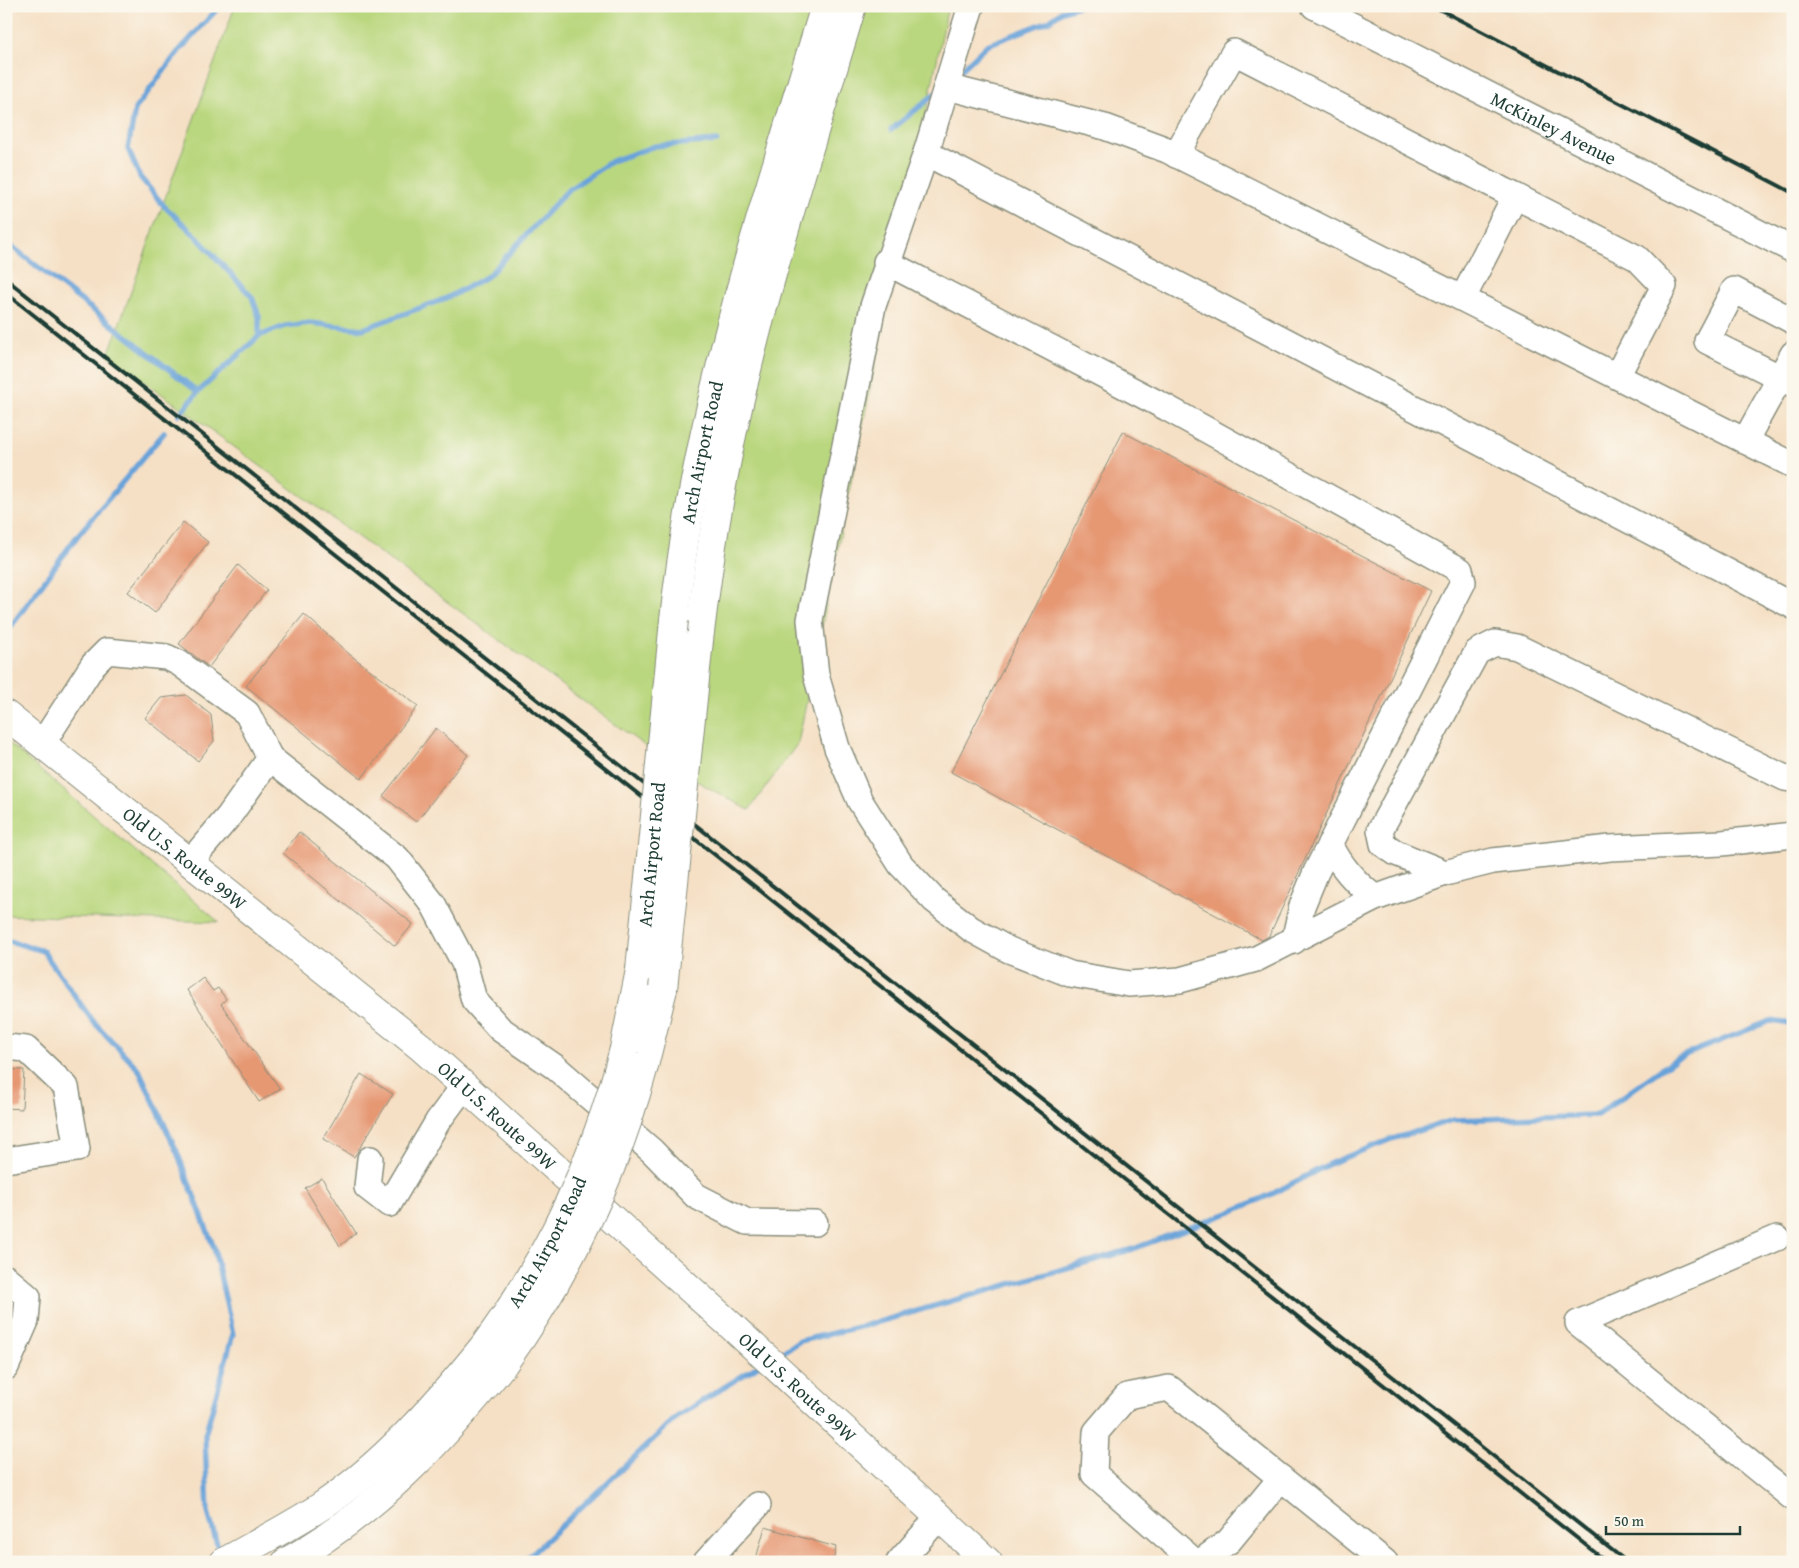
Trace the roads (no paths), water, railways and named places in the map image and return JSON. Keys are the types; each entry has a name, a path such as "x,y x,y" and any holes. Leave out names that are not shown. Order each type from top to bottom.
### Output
{"main road":[{"name":"Arch Airport Road","path":"224,1562 321,1506 386,1454 442,1398 494,1354 554,1287 603,1188 630,1118 640,970 674,620 700,459 728,336 825,6"},
{"name":"Arch Airport Road","path":"634,1058 663,989 699,640 719,496 753,344 772,273 852,6"},
{"name":"Old U.S. Route 99W","path":"6,715 414,1042 726,1321 988,1562"},
{"name":"Arch Airport Road","path":"286,1562 366,1508 425,1455 467,1410 494,1354"}],"street":[{"path":"971,6 926,153 886,262 873,306 810,620 816,676 837,748 860,801 901,865 934,900 971,929 1009,950 1070,974 1129,984 1180,980 1256,959 1374,898 1445,873 1493,861 1610,848 1722,843 1793,835"},
{"name":"McKinley Avenue","path":"1314,6 1793,250"},
{"path":"1176,155 1234,52 1637,258 1664,286 1618,376"},
{"path":"947,87 1105,127 1176,155 1793,465"},
{"path":"926,153 1793,606"},
{"path":"1463,298 1515,196"},
{"path":"886,262 1167,408 1460,570 1463,582 1330,844 1302,906 1294,941"},
{"path":"1786,381 1706,341 1734,290 1793,321"},
{"path":"1745,441 1786,381 1793,354"},
{"path":"1445,873 1396,853 1383,844 1380,830 1477,652 1495,643 1516,647 1784,778 1793,779"},
{"path":"42,744 93,665 108,652 126,652 166,657 179,663 247,713 270,758 397,858 437,913 464,963 474,1000 500,1029 555,1067 652,1151 696,1196 748,1222 815,1223"},
{"path":"190,862 229,816 270,758"},
{"path":"1330,844 1338,861 1353,880 1374,898"},
{"path":"6,1047 26,1049 66,1087 77,1149 6,1160"},
{"path":"370,1159 367,1187 389,1204 438,1121 464,1086"},
{"path":"1777,1238 1578,1323 1793,1498"},
{"path":"6,1278 28,1297 26,1321 6,1367"},
{"path":"1281,1478 1229,1541 1184,1559 1094,1474 1096,1432 1127,1396 1169,1388 1281,1478 1385,1562"},
{"path":"706,1562 758,1505"},
{"path":"899,1562 939,1517"}],"waterway":[{"path":"220,6 178,52 135,109 128,149 140,177 164,206 194,234 252,297 259,317 259,336"},
{"path":"960,71 987,45 1049,21 1062,11 1079,6"},
{"path":"891,130 935,94"},
{"path":"179,415 198,392 259,336 285,326 310,323 363,329 447,298 488,276 568,190 612,161 655,146 717,141"},
{"path":"6,242 198,392"},
{"path":"6,633 78,535 164,433"},
{"path":"6,940 43,951 92,1020 139,1070 177,1152 214,1248 233,1334 205,1435 208,1512 220,1555"},
{"path":"776,1356 800,1341 875,1323 1133,1249 1231,1212 1274,1193 1331,1163 1389,1140 1453,1120 1597,1115 1677,1058 1770,1021 1793,1024"},
{"path":"523,1562 678,1416 761,1364"}],"railway":[{"path":"1433,6 1793,193"},
{"path":"6,279 1627,1562"},
{"path":"6,293 1607,1562"}]}
